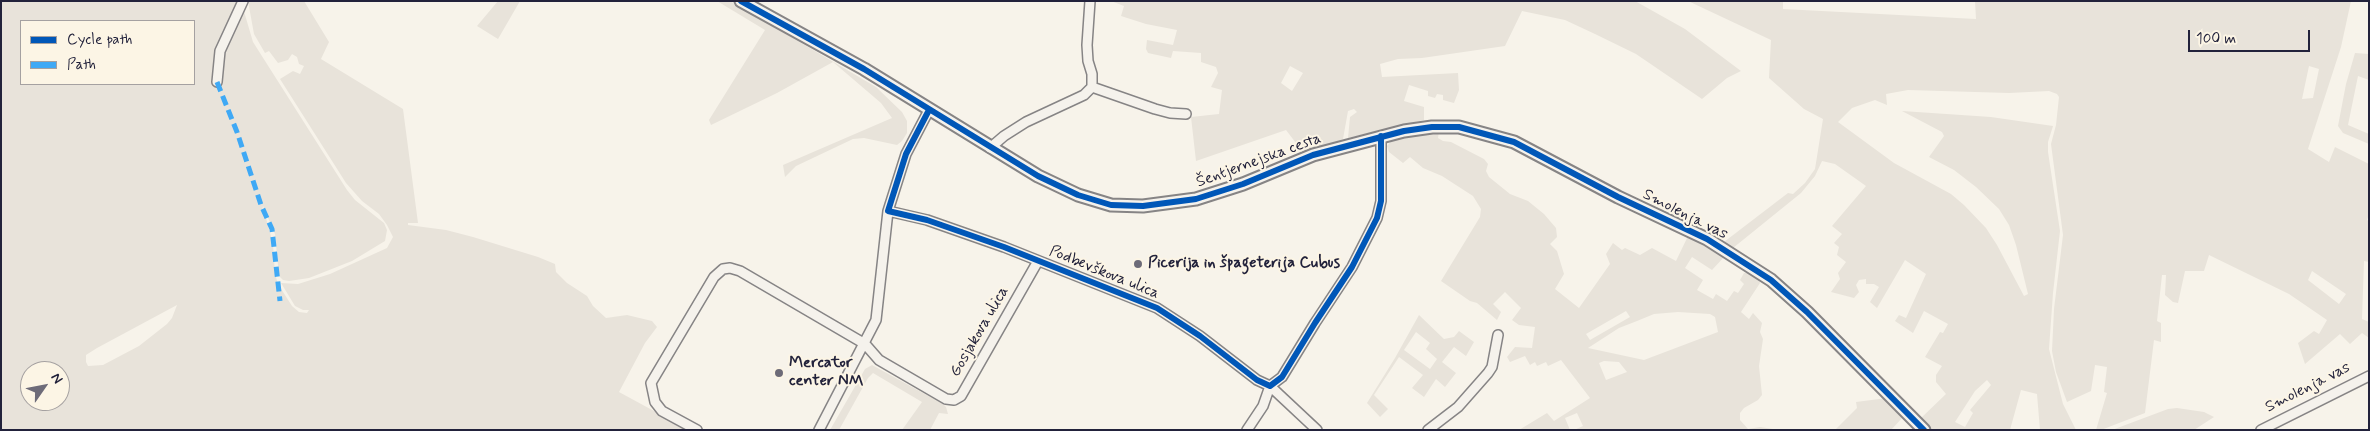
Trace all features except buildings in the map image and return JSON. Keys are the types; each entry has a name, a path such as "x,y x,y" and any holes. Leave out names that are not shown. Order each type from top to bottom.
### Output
{"main road":[{"name":"Šentjernejska cesta","path":"741,1 864,69 1038,176 1078,195 1111,205 1143,206 1196,199 1222,192 1284,169 1313,155 1381,136"},
{"name":"Smolenja vas","path":"1381,136 1432,127 1459,127 1488,133 1514,142 1618,197 1707,239 1764,276 1790,296 1924,430"}],"street":[{"path":"217,82 220,52 243,1"},
{"path":"1090,1 1087,45 1092,87"},
{"path":"1092,87 1155,109 1170,113 1186,114"},
{"path":"990,148 1004,136 1026,122 1084,94 1092,87"},
{"path":"819,430 876,320 888,211 906,154 929,110"},
{"path":"1247,430 1263,406 1269,394 1270,386 1282,377 1314,323 1352,267 1377,218 1382,201 1381,136"},
{"name":"Podbevškova ulica","path":"888,211 927,220 1157,308 1180,322 1257,380 1270,386 1317,430"},
{"name":"Gosjakova ulica","path":"865,344 879,360 946,399 954,400 961,396 1038,261"},
{"path":"697,430 662,410 655,402 651,383 714,277 723,269 730,268 740,271 865,344"},
{"path":"1428,430 1458,407 1488,373 1494,359 1498,336"},
{"name":"Smolenja vas","path":"2261,430 2369,376"}],"shaded area":[{"path":"1,1 239,1 216,51 223,64 228,37 243,8 253,42 347,190 355,200 384,223 387,230 385,241 352,261 309,278 283,280 279,276 275,234 263,206 262,211 266,218 273,244 275,274 278,284 292,306 299,312 307,313 309,310 303,310 295,306 281,283 298,284 330,274 387,248 393,237 379,214 362,201 346,183 280,79 293,71 300,74 304,66 299,64 297,57 292,54 288,60 278,63 269,51 265,53 254,34 248,1 304,1 329,42 321,59 403,109 418,223 408,223 408,225 446,230 538,257 555,264 556,272 567,283 587,296 593,306 606,318 627,315 652,321 657,327 645,343 619,392 689,430 1,430","holes":["177,305 172,318 139,346 103,365 88,366 86,355"]},
{"path":"498,1 520,1 498,39 477,26"},
{"path":"717,1 730,1 876,87 902,112 907,121 907,133 902,141 897,145 864,138 853,139 796,166 785,177 783,165 892,118 881,103 833,62 777,93 711,125 709,120 765,30"},
{"path":"1111,1 1635,1 1685,29 1741,71 1727,78 1702,99 1636,54 1565,20 1522,11 1505,46 1422,58 1398,59 1380,64 1382,77 1458,73 1459,90 1454,103 1443,100 1443,95 1437,94 1435,98 1428,96 1428,91 1409,85 1404,101 1424,107 1424,120 1348,138 1350,117 1357,112 1354,109 1348,111 1343,139 1301,155 1299,147 1286,130 1196,161 1191,117 1219,114 1222,90 1211,87 1218,73 1216,67 1201,62 1201,53 1173,51 1171,58 1148,53 1146,49 1147,40 1173,45 1177,30 1146,24 1121,16 1124,6","holes":["1290,66 1303,73 1292,91 1281,83"]},
{"path":"1688,1 1783,1 1783,9 1976,19 1975,1 2351,1 2341,47 2308,149 2329,162 2335,147 2369,164 2369,214 2367,220 2369,221 2369,262 2364,261 2362,319 2369,322 2369,338 2362,333 2350,344 2340,334 2305,364 2298,343 2314,331 2319,334 2327,320 2289,294 2209,255 2204,271 2185,271 2178,303 2173,302 2165,295 2166,275 2162,275 2157,321 2161,323 2161,342 2154,340 2145,413 2101,430 2096,430 2107,393 2104,392 2107,367 2095,365 2091,391 2067,402 2056,372 2052,351 2054,309 2063,235 2051,144 2056,125 2059,97 2057,94 2049,91 2009,93 1908,90 1886,94 1887,105 1875,100 1852,108 1838,122 1894,163 1951,194 1964,205 1986,228 2024,296 2028,294 2016,245 2009,225 1999,209 1976,187 1954,170 1929,157 1944,136 1942,132 1902,111 1991,117 2053,126 2048,142 2048,152 2060,231 2049,349 2063,404 2076,430 2040,430 2037,394 2021,390 2010,430 1931,430 1921,418 1946,394 1936,382 1936,375 1942,366 1925,357 1940,332 1943,333 1948,324 1924,311 1913,333 1895,321 1899,315 1906,318 1926,274 1905,260 1877,308 1870,302 1879,287 1874,284 1866,284 1866,279 1859,280 1856,285 1859,292 1854,298 1831,292 1840,279 1838,273 1846,262 1837,255 1839,247 1834,243 1842,234 1832,226 1866,186 1835,164 1822,161 1815,176 1801,193 1733,248 1724,242 1788,193 1793,194 1805,183 1815,169 1823,119 1804,109 1769,78 1771,40","holes":["2309,66 2319,69 2313,98 2302,99","2312,271 2346,294 2339,304 2308,280","1987,380 1991,385 1970,410 1973,413 1965,427 1955,422 1975,391"]},
{"path":"2355,53 2369,54 2369,80 2358,76 2348,125 2369,134 2369,144 2343,133 2338,126 2346,84"},
{"path":"1439,131 1438,138 1451,142 1484,159 1488,164 1486,171 1489,177 1510,194 1528,201 1544,214 1556,228 1557,237 1550,244 1557,251 1564,274 1555,289 1579,308 1610,264 1606,254 1613,243 1622,250 1625,248 1640,255 1652,248 1676,261 1688,236 1725,256 1712,270 1692,257 1685,268 1703,280 1697,290 1713,299 1716,294 1727,301 1734,291 1738,293 1744,284 1740,280 1744,273 1750,273 1758,278 1760,283 1741,312 1749,319 1753,313 1762,323 1760,332 1763,339 1759,366 1762,395 1758,400 1744,408 1740,413 1740,420 1748,429 1760,427 1779,430 1574,430 1583,426 1577,413 1565,418 1570,430 1519,430 1547,413 1554,421 1590,398 1561,360 1548,366 1546,362 1537,366 1535,362 1530,365 1525,356 1510,362 1507,357 1515,347 1532,348 1535,327 1519,325 1512,320 1521,308 1505,292 1493,304 1501,312 1497,320 1477,303 1470,301 1441,281 1480,217 1481,209 1473,196 1442,176 1423,168 1410,157 1403,163 1389,152 1387,146 1392,140 1399,137","holes":["1626,311 1630,317 1590,340 1586,334","1678,312 1710,314 1715,317 1718,332 1644,360 1588,348 1619,328 1654,314","1604,361 1619,362 1627,372 1606,380 1599,363"]},
{"path":"1419,315 1444,339 1454,337 1459,331 1474,342 1466,356 1454,347 1442,362 1456,373 1445,387 1436,379 1424,397 1412,388 1423,375 1399,357 1374,395 1388,409 1380,417 1367,403","holes":["1416,332 1430,343 1426,349 1437,359 1430,369 1404,350"]},
{"path":"872,365 943,404 948,414 939,413 930,430 902,430 922,402 873,373 868,378 839,430 830,430 865,369"},
{"path":"1887,398 1904,416 1891,430 1835,430 1857,408 1856,402"},
{"path":"2177,408 2204,412 2214,417 2194,430 2112,430 2168,409"}],"marked path":[{"path":"217,82 237,132 261,205 272,229 280,301"}],"cycle path":[{"path":"741,1 864,69 1038,176 1078,195 1111,205 1143,206 1196,199 1243,184 1313,155 1404,131 1432,127 1459,127 1514,142 1618,197 1707,239 1771,280 1807,312 1924,430"},
{"path":"929,110 906,154 888,211 927,220 1004,247 1157,308 1200,336 1257,380 1270,386 1282,377 1352,267 1377,218 1381,201 1381,136"}],"place":[{"name":"Picerija in špageterija Cubus","path":"1138,264"},
{"name":"Mercator center NM","path":"779,373"}]}
